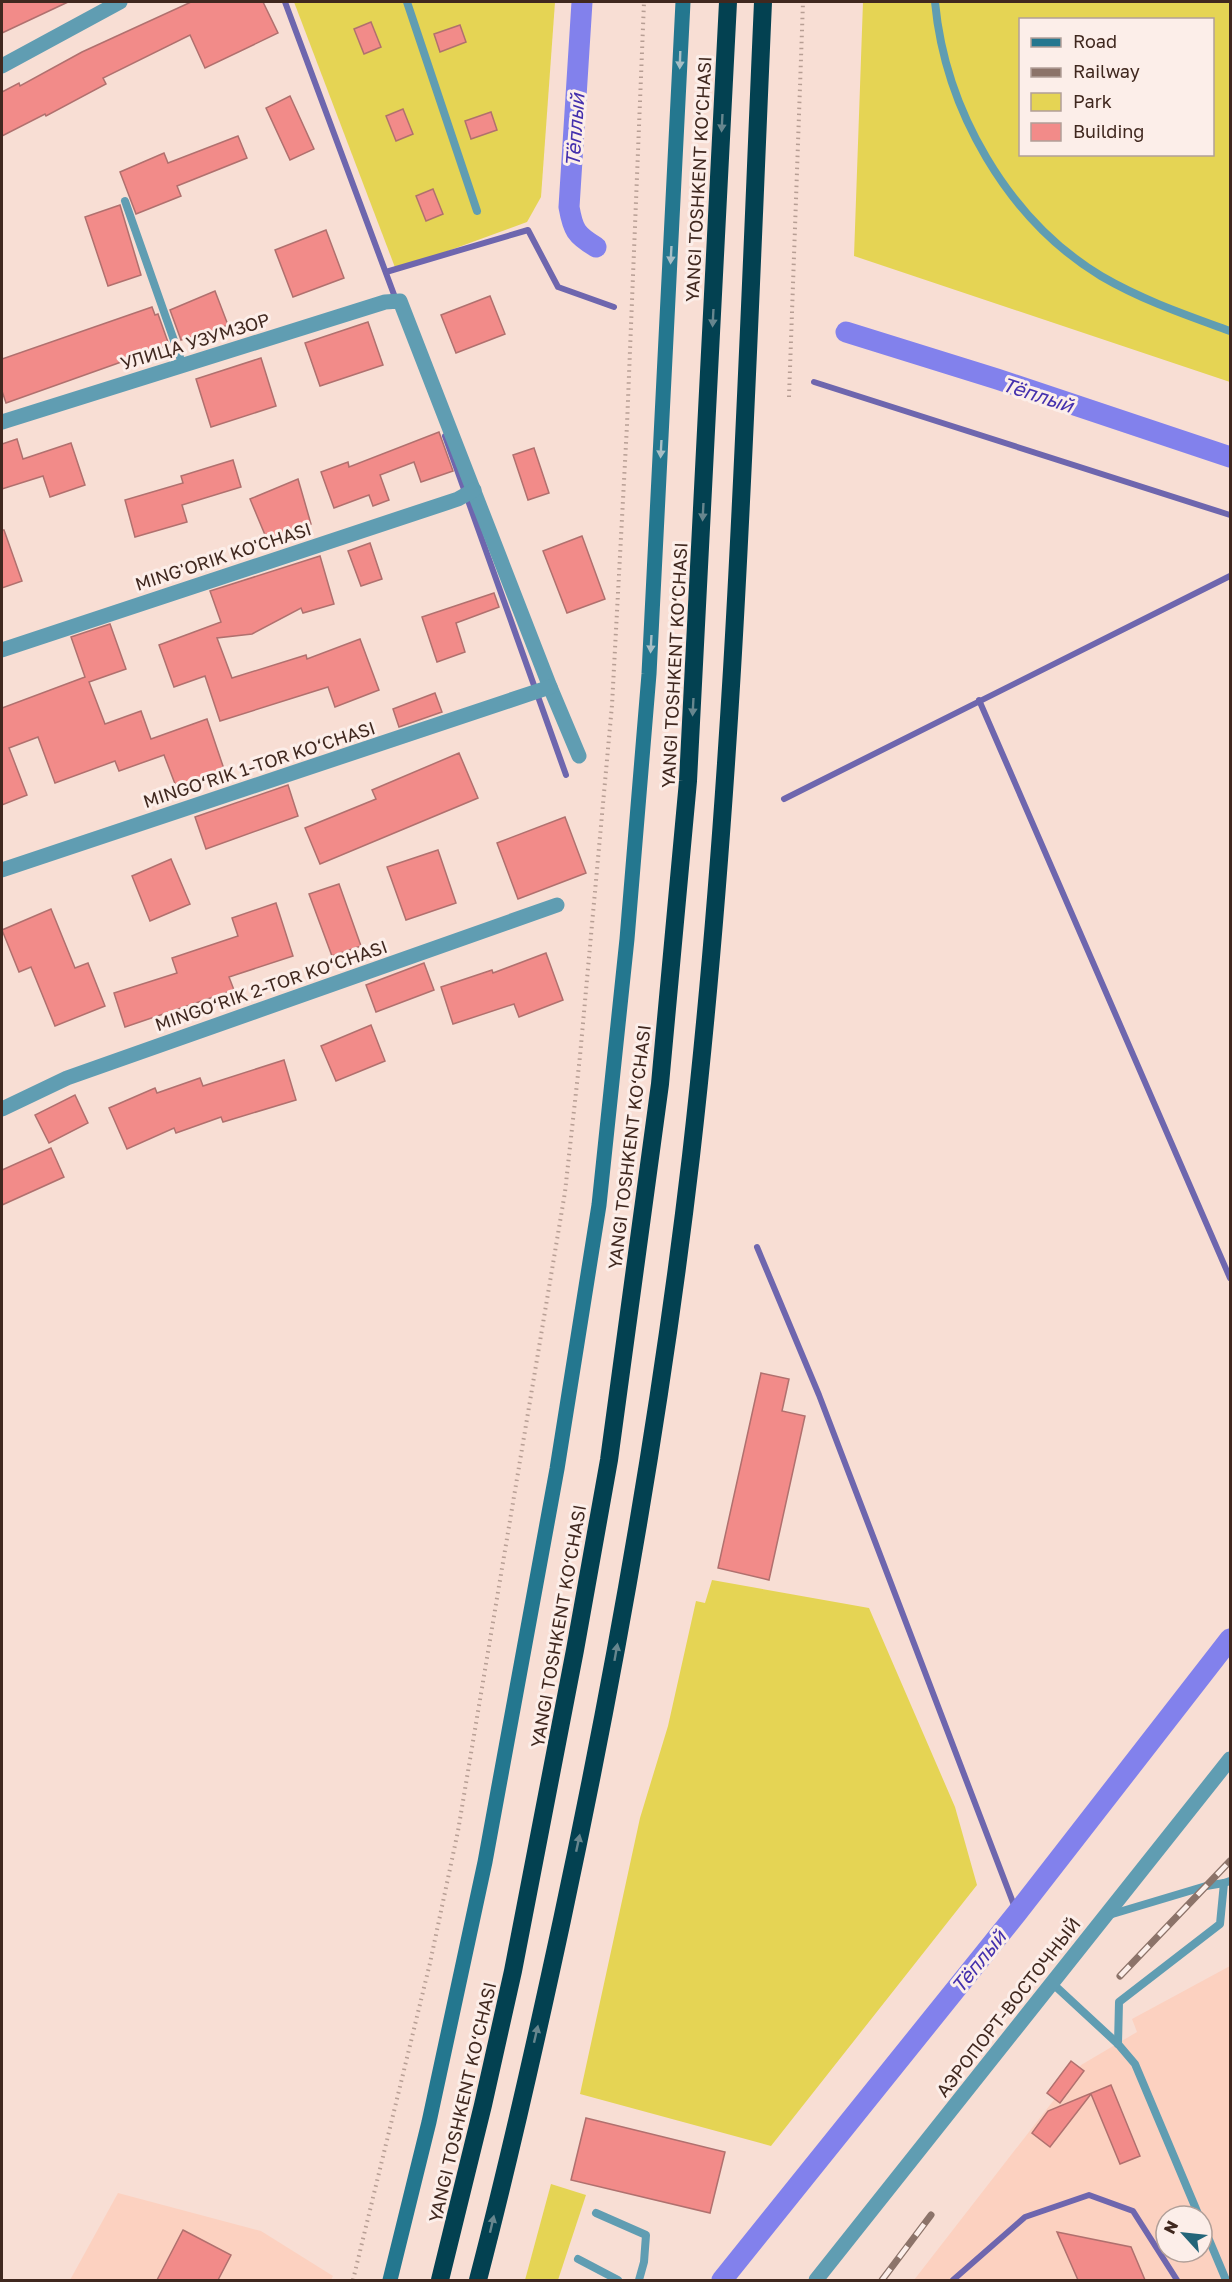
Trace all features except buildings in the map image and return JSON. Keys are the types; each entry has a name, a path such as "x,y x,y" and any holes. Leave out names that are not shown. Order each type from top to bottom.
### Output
{"highway":[{"name":"YANGI TOSHKENT KO‘CHASI","path":"440,2280 513,1971 585,1598 609,1460 660,1084 689,769 728,2"},
{"path":"478,2280 550,1976 615,1656 647,1471 689,1167 712,943 726,759 737,574 763,2"}],"main road":[{"path":"390,2280 434,2100 487,1852 557,1469 599,1205 627,939 649,674 682,2"}],"street":[{"path":"2,66 120,2"},
{"name":"УЛИЦА УЗУМЗОР","path":"2,422 393,302 474,490"},
{"path":"474,490 579,756"},
{"name":"MING'ORIK KO'CHASI","path":"2,650 458,499 474,490"},
{"name":"MINGO‘RIK 1-TOR KO‘CHASI","path":"2,870 550,687"},
{"name":"MINGO‘RIK 2-TOR KO‘CHASI","path":"2,1109 67,1078 557,905"},
{"name":"АЭРОПОРТ-ВОСТОЧНЫЙ","path":"816,2280 1230,1759"}],"lane":[{"path":"407,2 477,211"},
{"path":"935,2 941,44 962,111 993,169 1030,215 1060,244 1100,275 1151,302 1230,331"},
{"path":"125,201 183,366"},
{"path":"1106,1916 1206,1886 1227,1882 1220,1924 1119,2002 1118,2044"},
{"path":"1052,1983 1118,2044 1135,2064 1194,2204"},
{"path":"596,2213 646,2235 644,2262 639,2280"},
{"path":"1214,2252 1226,2280"},
{"path":"578,2259 618,2280"}],"path":[{"path":"353,2280 427,1974 458,1831 565,1192 580,1056 612,705 627,425 644,2"},
{"path":"789,397 803,2"}],"shaded area":[{"path":"1230,1966 1230,2280 914,2280 1081,2065 1137,2032 1132,2019"},
{"path":"118,2193 261,2231 333,2276 331,2280 70,2280"}],"green space":[{"path":"294,2 555,2 541,197 527,222 396,270"},
{"path":"863,2 1230,2 1230,382 854,256"},
{"path":"712,1580 869,1608 955,1807 977,1885 771,2146 580,2094 640,1818 668,1726 696,1601 705,1603"},
{"path":"551,2184 586,2195 558,2280 525,2280"}],"waterway":[{"path":"285,2 396,300"},
{"name":"Тёплый","path":"582,2 569,207 576,231 596,247"},
{"path":"386,272 528,230 558,287 614,307"},
{"name":"Тёплый","path":"846,332 997,379 1230,457"},
{"path":"814,382 1230,515"},
{"path":"445,436 566,775"},
{"path":"784,799 1230,576"},
{"path":"979,700 1230,1278"},
{"path":"757,1247 819,1395 1017,1913"},
{"name":"Тёплый","path":"722,2280 1017,1913 1230,1639"},
{"path":"953,2280 1025,2217 1089,2195 1133,2211 1177,2280"}],"railway":[{"path":"1120,1976 1230,1861"},
{"path":"882,2280 931,2215"}]}
